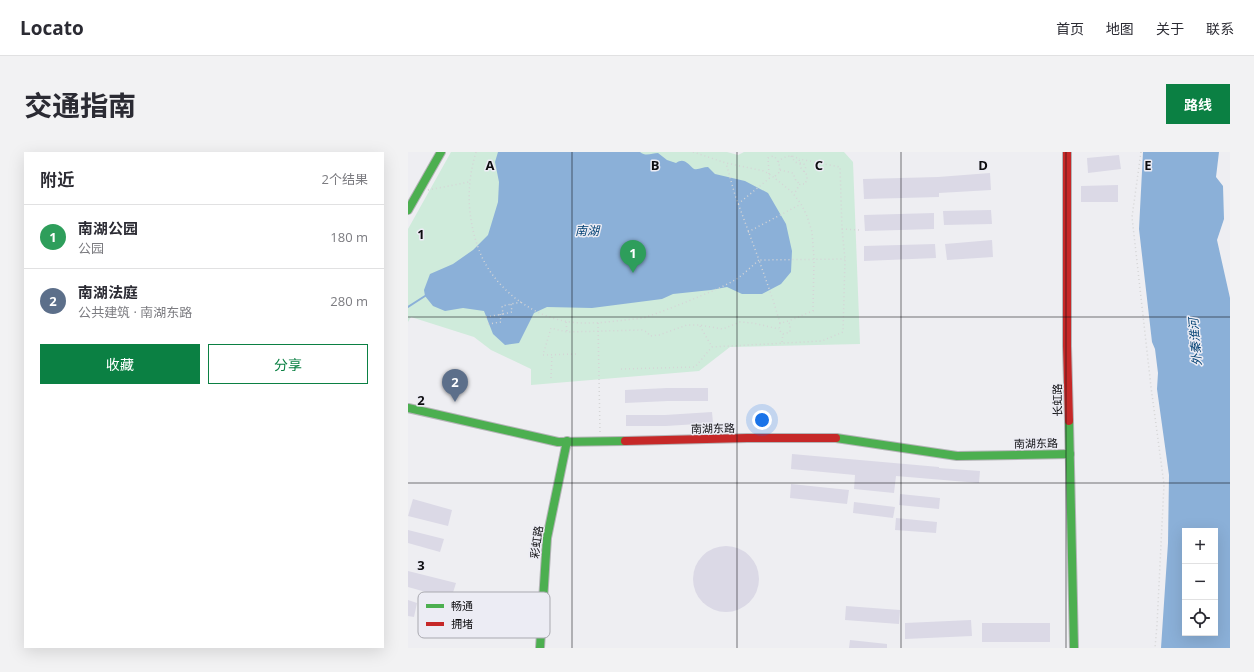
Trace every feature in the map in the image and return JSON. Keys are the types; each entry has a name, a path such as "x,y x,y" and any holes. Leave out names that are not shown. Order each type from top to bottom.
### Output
{"street":[{"path":"408,210 441,152"},
{"name":"长虹路","path":"1067,152 1067,346 1074,648"},
{"name":"南湖东路","path":"408,408 558,442 747,438 833,438 957,456 1070,454"},
{"name":"彩虹路","path":"542,592 547,538 567,441"}],"path":[{"path":"476,152 469,182 470,215 475,240 481,255 490,272 510,294 521,302 549,317 565,321 598,323 644,317 669,309 710,292 738,278 759,260 846,259"},
{"path":"693,152 726,163 764,171 773,176 794,194 801,204 812,232 814,259 812,311 800,315 788,322 780,323"},
{"path":"1141,152 1132,217 1151,387 1164,484 1157,625 1154,648"},
{"path":"769,174 768,158 774,156 778,160 780,170"},
{"path":"790,156 795,162 800,162 805,165 806,167 804,172"},
{"path":"621,369 695,367 712,347 822,341 843,332 846,259 842,229 840,167 799,159 794,156 782,158 778,162"},
{"path":"794,194 800,184 805,184 807,180 807,175 801,168 799,159"},
{"path":"726,163 738,204 774,300 780,323 780,333 783,334"},
{"path":"738,204 780,170"},
{"path":"780,170 793,173 796,181 800,184"},
{"path":"418,192 469,182"},
{"path":"748,232 801,204"},
{"path":"842,229 860,230"},
{"path":"503,314 502,306 521,302"},
{"path":"486,317 512,312 511,304"},
{"path":"488,324 501,322 500,314"},
{"path":"565,321 568,332"},
{"path":"576,354 543,355 551,328 568,332 642,330 647,332 650,336 659,335 687,325 699,325 723,329 740,322 753,323 779,329"},
{"path":"783,334 790,332 790,324 788,322"},
{"path":"598,323 600,441"},
{"path":"699,325 712,347"},
{"path":"782,343 783,334"},
{"path":"551,378 552,355"}],"green space":[{"path":"451,152 727,152 738,155 744,152 844,152 853,162 860,344 730,347 699,371 531,385 531,369 491,350 474,337 411,317 408,322 408,229"}],"water":[{"name":"南湖","path":"498,152 640,152 647,155 658,153 667,160 676,163 679,161 684,161 694,169 708,167 715,174 745,181 768,193 786,224 792,251 791,272 781,284 762,294 742,294 727,287 673,294 662,299 592,308 547,307 534,313 519,343 505,345 493,334 484,311 463,308 445,311 433,306 425,296 424,290 430,274 453,264 473,250 488,235 498,202 499,182 495,162"},
{"name":"外秦淮河","path":"1143,152 1219,152 1216,177 1223,186 1224,219 1217,240 1230,298 1230,648 1161,648 1168,543 1169,475 1157,389 1158,373 1155,349 1152,342 1139,229"}],"building":[{"path":"1119,155 1121,169 1088,173 1087,158"},
{"path":"990,173 991,190 939,193 939,197 864,199 863,179 938,177"},
{"path":"1118,185 1118,202 1081,202 1081,186"},
{"path":"991,210 992,224 944,225 943,211"},
{"path":"934,213 934,229 865,231 864,215"},
{"path":"992,240 993,257 947,260 945,244"},
{"path":"935,244 936,258 864,261 864,246"},
{"path":"708,388 708,401 625,403 625,390"},
{"path":"712,412 713,423 666,426 626,426 626,415 665,415"},
{"path":"792,454 980,471 979,483 896,476 894,493 854,489 855,475 791,469"},
{"path":"791,484 849,490 847,504 790,498"},
{"path":"900,494 940,498 939,509 899,505"},
{"path":"413,499 452,510 448,526 408,516"},
{"path":"854,502 895,507 893,518 853,513"},
{"path":"896,518 937,522 936,533 895,530"},
{"path":"408,530 444,539 440,552 408,543"},
{"path":"726,546 739,549 749,556 756,566 759,579 756,592 749,602 739,609 726,612 713,609 703,602 696,592 693,579 696,566 703,556 713,549"},
{"path":"408,571 456,583 453,592 426,592 408,587"},
{"path":"408,600 417,603 414,617 408,616"},
{"path":"846,606 900,610 899,624 845,620"},
{"path":"971,620 972,636 905,639 905,623"},
{"path":"982,623 1050,623 1050,642 982,642"},
{"path":"850,640 887,644 887,648 849,648"}],"waterway":[{"path":"408,307 425,296"}],"traffic: fast":[{"path":"408,210 441,152"},
{"path":"408,408 558,442 625,441"},
{"path":"1069,421 1074,648"},
{"path":"836,438 957,456 1070,454"},
{"path":"544,592 547,538 567,441"},
{"path":"540,648 541,638"}],"traffic: jam":[{"path":"1067,152 1067,346 1069,421"},
{"path":"625,441 747,438 836,438"}],"place":[{"name":"南湖公园","path":"633,273"},
{"name":"南湖法庭","path":"455,402"}]}
